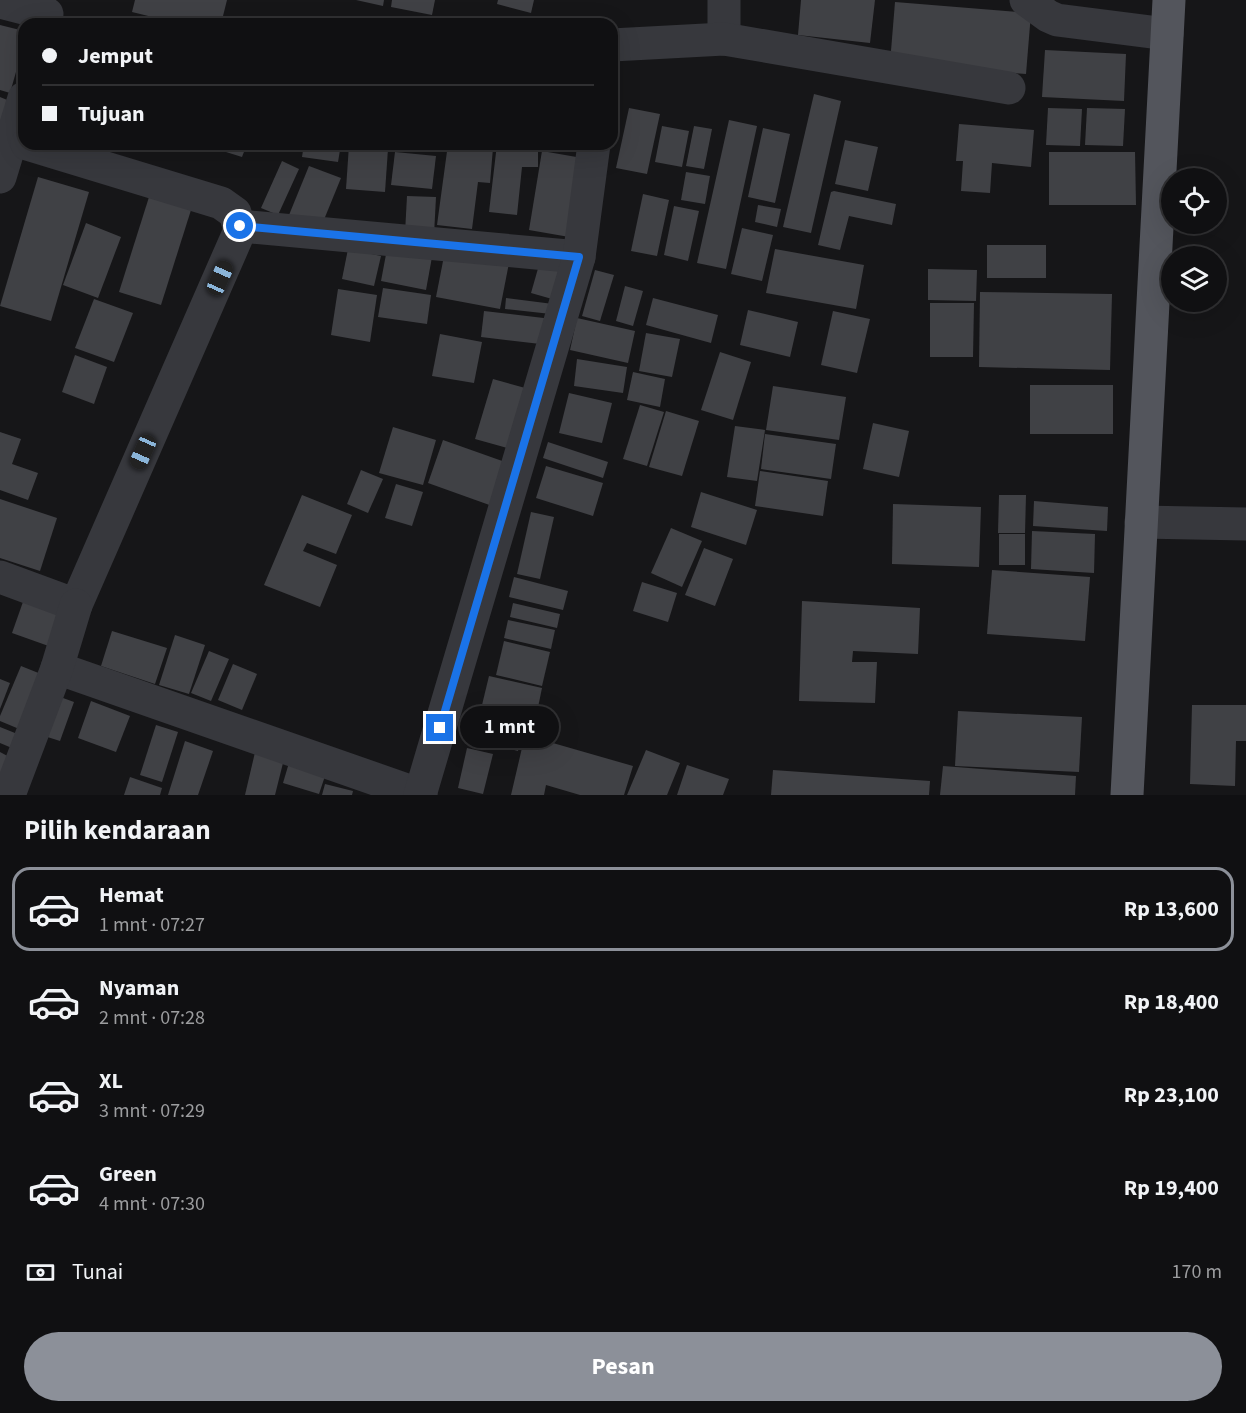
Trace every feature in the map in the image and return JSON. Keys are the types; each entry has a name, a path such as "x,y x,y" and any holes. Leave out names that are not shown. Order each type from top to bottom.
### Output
{"main road":[{"path":"1127,795 1169,0"}],"street":[{"path":"724,0 724,39"},
{"path":"1026,0 1057,20 1167,34"},
{"path":"0,2 48,13"},
{"path":"618,45 724,39 1009,88"},
{"path":"0,177 18,147"},
{"path":"9,795 57,668 76,605 239,234 240,226 235,213 221,203 47,150"},
{"path":"57,668 421,795 579,257 593,150"},
{"path":"240,226 579,257"},
{"path":"1141,522 1246,524"},
{"path":"0,577 76,605"}],"building":[{"path":"135,0 227,0 222,18 156,18 132,12"},
{"path":"356,0 384,0 383,6"},
{"path":"392,0 435,0 432,15 391,7"},
{"path":"498,0 534,0 531,13 497,4"},
{"path":"801,0 875,0 870,43 798,35"},
{"path":"895,2 1031,13 1026,74 890,63"},
{"path":"0,25 18,30 18,65 10,93 0,90"},
{"path":"1045,50 1126,54 1124,101 1042,97"},
{"path":"814,94 841,101 811,233 783,227"},
{"path":"0,97 17,104 0,146"},
{"path":"629,108 660,114 647,174 616,168"},
{"path":"1048,108 1082,109 1080,146 1046,145"},
{"path":"1087,108 1125,109 1123,146 1085,145"},
{"path":"729,120 757,126 726,269 697,263"},
{"path":"959,124 1034,130 1031,167 992,163 990,193 961,191 963,161 956,161"},
{"path":"662,126 689,131 682,167 655,162"},
{"path":"694,126 712,129 704,169 686,166"},
{"path":"763,128 790,134 775,203 748,197"},
{"path":"845,140 878,147 868,191 835,184"},
{"path":"220,150 245,150 242,157"},
{"path":"303,150 340,150 338,162 302,157"},
{"path":"349,150 388,150 385,192 346,189"},
{"path":"447,150 493,150 490,183 478,182 472,229 437,225"},
{"path":"496,150 538,150 538,167 522,167 517,215 489,212"},
{"path":"542,151 588,159 575,238 529,230"},
{"path":"395,152 436,156 432,189 391,185"},
{"path":"1049,152 1135,152 1136,205 1049,205"},
{"path":"282,161 299,169 278,215 261,208"},
{"path":"309,166 341,178 321,227 289,215"},
{"path":"686,172 710,176 705,204 681,200"},
{"path":"38,177 89,192 51,321 0,306"},
{"path":"831,192 896,204 892,225 849,216 840,250 818,245"},
{"path":"643,194 669,200 657,256 631,251"},
{"path":"407,196 436,197 434,235 405,233"},
{"path":"149,197 191,210 161,305 119,292"},
{"path":"758,205 781,209 777,227 755,222"},
{"path":"674,206 699,211 688,261 664,255"},
{"path":"86,223 121,237 98,298 63,285"},
{"path":"742,228 773,235 762,281 731,274"},
{"path":"987,245 1046,245 1046,278 987,278"},
{"path":"348,249 381,256 374,286 342,279"},
{"path":"387,249 432,257 426,290 381,281"},
{"path":"775,249 864,265 856,309 766,293"},
{"path":"445,251 509,263 500,309 436,297"},
{"path":"541,258 569,266 559,301 531,293"},
{"path":"928,269 977,270 976,301 928,300"},
{"path":"595,270 614,275 600,321 582,316"},
{"path":"625,286 643,291 633,326 616,321"},
{"path":"383,288 431,295 427,324 378,317"},
{"path":"338,289 377,295 370,342 331,335"},
{"path":"980,292 1112,294 1110,370 979,367"},
{"path":"506,298 561,305 560,315 505,309"},
{"path":"653,298 718,315 711,343 646,325"},
{"path":"94,299 133,313 114,362 75,348"},
{"path":"930,303 974,303 973,357 930,357"},
{"path":"748,310 798,322 790,357 740,345"},
{"path":"484,311 552,319 549,345 481,337"},
{"path":"833,311 870,319 857,373 821,365"},
{"path":"577,318 635,331 628,363 570,350"},
{"path":"646,333 680,339 672,377 639,371"},
{"path":"440,334 482,342 474,383 432,376"},
{"path":"720,352 751,362 733,420 701,410"},
{"path":"75,355 107,367 94,404 62,392"},
{"path":"577,359 627,367 623,393 574,386"},
{"path":"633,372 665,379 660,407 627,400"},
{"path":"493,379 536,391 518,451 475,439"},
{"path":"1030,385 1113,385 1113,434 1030,434"},
{"path":"773,386 846,397 839,440 766,430"},
{"path":"569,393 612,403 602,443 559,433"},
{"path":"640,405 664,412 647,466 623,459"},
{"path":"666,411 699,421 682,476 649,467"},
{"path":"873,423 909,431 899,477 863,469"},
{"path":"735,426 765,430 757,481 727,477"},
{"path":"393,427 436,440 423,485 379,473"},
{"path":"0,432 21,439 12,464 38,473 28,500 0,490"},
{"path":"765,434 836,444 831,479 761,469"},
{"path":"443,440 511,464 495,507 428,483"},
{"path":"548,442 608,462 603,478 543,458"},
{"path":"546,466 603,483 593,516 536,498"},
{"path":"361,470 383,479 368,513 347,504"},
{"path":"760,471 828,481 823,516 755,506"},
{"path":"396,484 423,492 412,526 385,518"},
{"path":"701,492 757,510 746,545 691,527"},
{"path":"302,495 352,515 336,554 307,543 303,551 337,565 320,607 264,585"},
{"path":"999,495 1026,495 1025,533 998,533"},
{"path":"0,499 57,518 40,571 0,558"},
{"path":"1034,501 1108,507 1107,531 1033,526"},
{"path":"893,504 981,507 979,567 892,564"},
{"path":"531,512 554,517 540,579 517,574"},
{"path":"671,528 702,541 682,587 651,573"},
{"path":"1032,531 1095,534 1094,573 1031,569"},
{"path":"999,534 1025,534 1025,565 999,565"},
{"path":"704,548 733,559 715,606 685,595"},
{"path":"992,570 1090,577 1085,641 987,634"},
{"path":"514,577 568,591 563,610 509,597"},
{"path":"642,582 677,593 668,622 633,611"},
{"path":"24,599 69,615 57,649 12,633"},
{"path":"802,601 920,608 918,654 853,651 852,662 877,662 875,703 799,701"},
{"path":"513,603 560,614 557,628 510,617"},
{"path":"508,620 555,630 551,649 504,638"},
{"path":"112,631 167,648 155,684 101,666"},
{"path":"175,635 205,645 189,694 159,685"},
{"path":"504,641 550,652 542,686 496,675"},
{"path":"209,651 229,659 211,701 191,693"},
{"path":"233,664 257,674 242,710 218,700"},
{"path":"21,666 46,676 24,731 0,721"},
{"path":"489,676 542,688 536,717 482,705"},
{"path":"0,679 10,683 0,709"},
{"path":"52,694 74,702 60,741 38,734"},
{"path":"91,701 130,716 116,752 78,738"},
{"path":"1192,705 1246,705 1246,741 1236,741 1235,786 1190,784"},
{"path":"478,711 524,722 518,751 472,740"},
{"path":"958,711 1082,717 1079,772 955,766"},
{"path":"156,725 178,732 162,782 140,775"},
{"path":"0,727 25,737 19,751 0,743"},
{"path":"525,735 633,766 624,795 580,795 546,785 544,795 511,795"},
{"path":"185,741 213,751 198,795 168,795"},
{"path":"256,748 285,755 275,795 245,795"},
{"path":"467,748 493,754 483,794 458,788"},
{"path":"646,750 680,763 667,795 627,795"},
{"path":"0,752 15,760 0,777"},
{"path":"291,756 328,767 319,794 283,783"},
{"path":"687,765 729,779 723,795 677,795"},
{"path":"943,766 1076,776 1075,795 940,795"},
{"path":"773,770 930,781 929,795 771,795"},
{"path":"130,777 162,788 160,795 124,795"},
{"path":"325,784 353,791 352,795 322,795"}],"route":[{"path":"240,226 579,257 440,728"}]}
